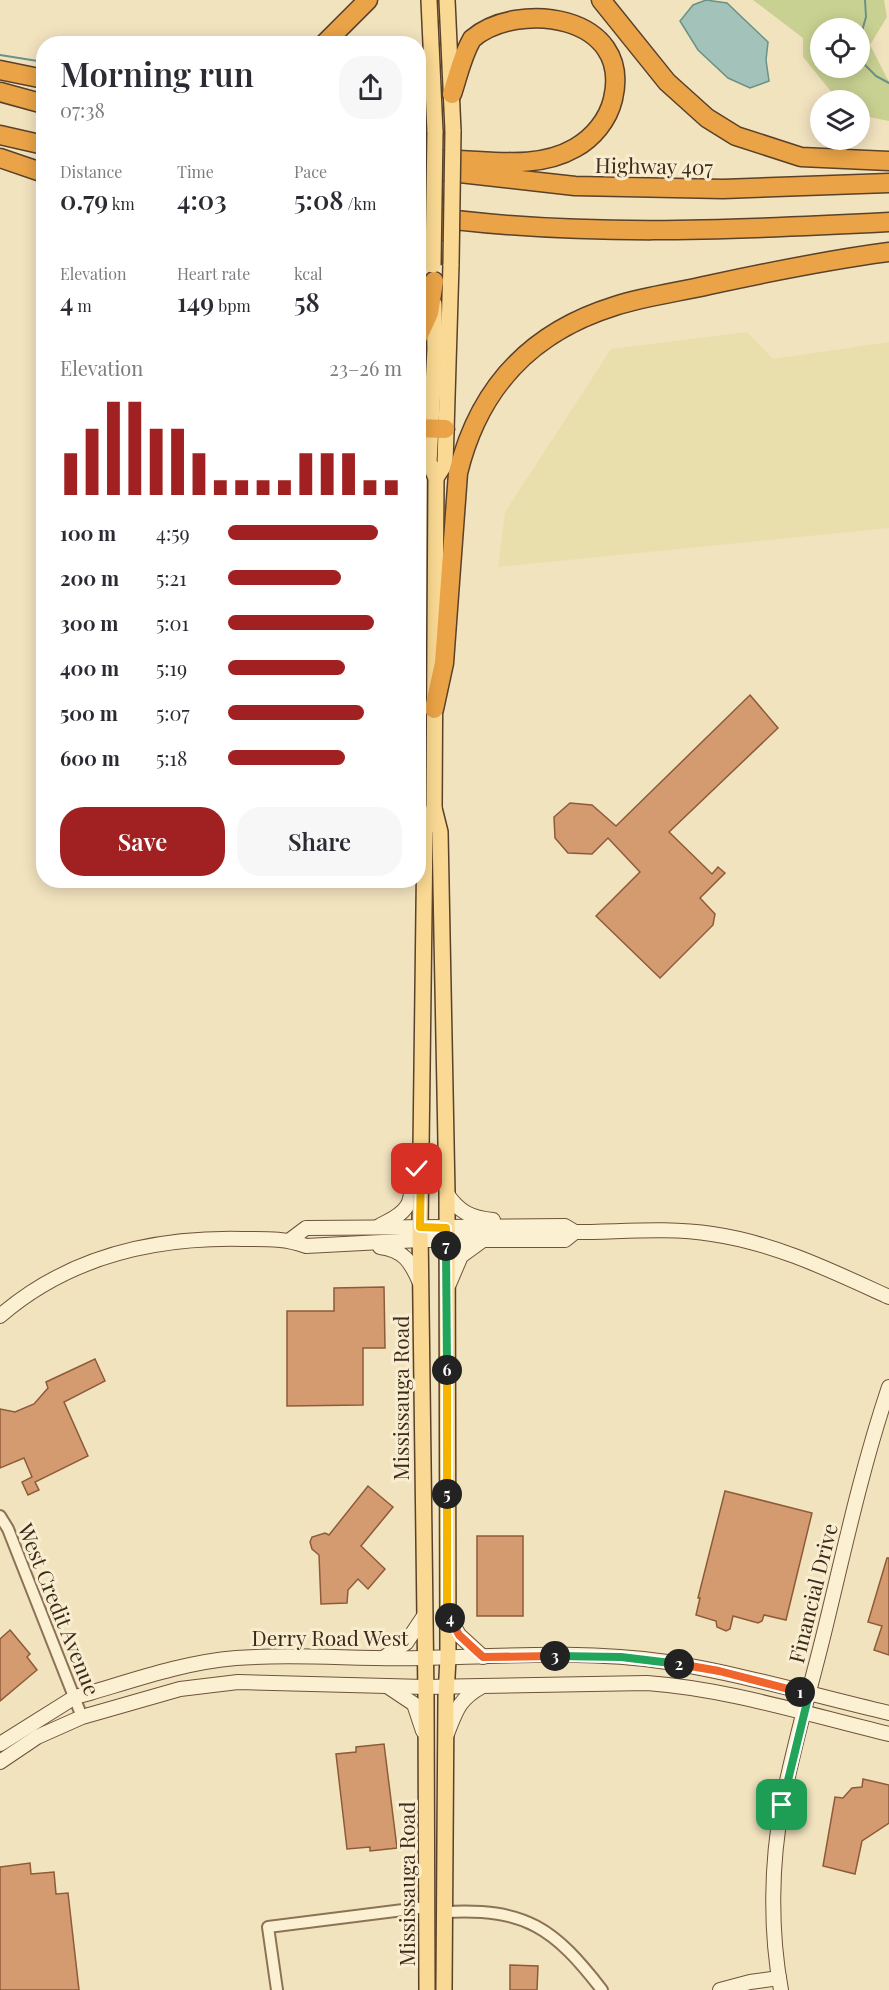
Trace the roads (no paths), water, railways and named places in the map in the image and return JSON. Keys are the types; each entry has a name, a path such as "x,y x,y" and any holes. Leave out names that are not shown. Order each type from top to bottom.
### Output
{"highway":[{"path":"332,36 368,0"},
{"path":"601,0 667,82 707,118 736,136 801,157 889,161"},
{"path":"426,161 536,162 574,149 600,127 611,109 615,92 615,69 611,52 604,38 581,15 564,7 533,2 500,10 486,21 472,38 464,54 452,94"},
{"path":"0,70 36,77"},
{"path":"0,92 36,102"},
{"path":"0,135 36,143"},
{"path":"0,158 36,170"},
{"name":"Highway 407","path":"426,169 575,186 723,189 889,183"},
{"path":"426,216 476,224 584,229 767,229 889,222"},
{"path":"426,230 453,231 476,224"},
{"path":"434,709 444,663 458,473 464,448 482,407 515,363 543,339 570,323 616,305 808,263 889,252"},
{"path":"426,320 429,313 434,274"}],"main road":[{"name":"Mississauga Road","path":"429,0 435,132 435,349 429,462 436,478 434,808 440,832 447,1194 448,1658 444,1990"},
{"name":"Mississauga Road","path":"431,429 451,264 453,130 447,0"},
{"name":"Mississauga Road","path":"426,828 434,808"},
{"name":"Mississauga Road","path":"424,888 420,1283 428,1907 427,1990"},
{"path":"377,1228 401,1213 408,1205 413,1174 421,1166"},
{"path":"447,1194 465,1213 479,1219 500,1220 509,1227"},
{"path":"290,1240 306,1228 377,1228 420,1234 446,1234 509,1227 565,1226 575,1232 712,1233 773,1248 889,1296"},
{"path":"446,1234 483,1240 565,1240 575,1232"},
{"path":"0,1316 41,1284 79,1267 122,1252 164,1242 225,1239 290,1240 306,1246 367,1243 420,1234"},
{"path":"447,1287 461,1256 483,1240"},
{"path":"367,1243 401,1253 412,1264 420,1283"},
{"name":"Financial Drive","path":"780,1984 774,1880 782,1805 874,1432 889,1387"},
{"path":"447,1613 459,1635 483,1657"},
{"path":"383,1658 406,1642 424,1616"},
{"name":"Derry Road West","path":"0,1744 75,1697 186,1667 234,1658 287,1656 621,1657 719,1671 889,1713"},
{"path":"0,1762 37,1737 82,1717 180,1689 238,1682 425,1687 657,1683 714,1691 889,1734"},
{"path":"385,1685 414,1704 421,1722 426,1747"},
{"path":"447,1734 460,1703 482,1686"},
{"path":"720,1990 750,1982 780,1984"}],"street":[{"name":"West Credit Avenue","path":"0,1516 8,1529 82,1717"},
{"path":"277,1990 268,1927 428,1907"},
{"path":"446,1912 477,1910 501,1913 527,1921 557,1940 583,1964 602,1990"}],"water":[{"path":"706,0 727,3 768,42 766,60 769,81 750,88 728,78 698,50 680,21 693,5"}],"waterway":[{"path":"865,0 866,18"},
{"path":"0,55 36,61"},
{"path":"870,70 889,83"}]}
